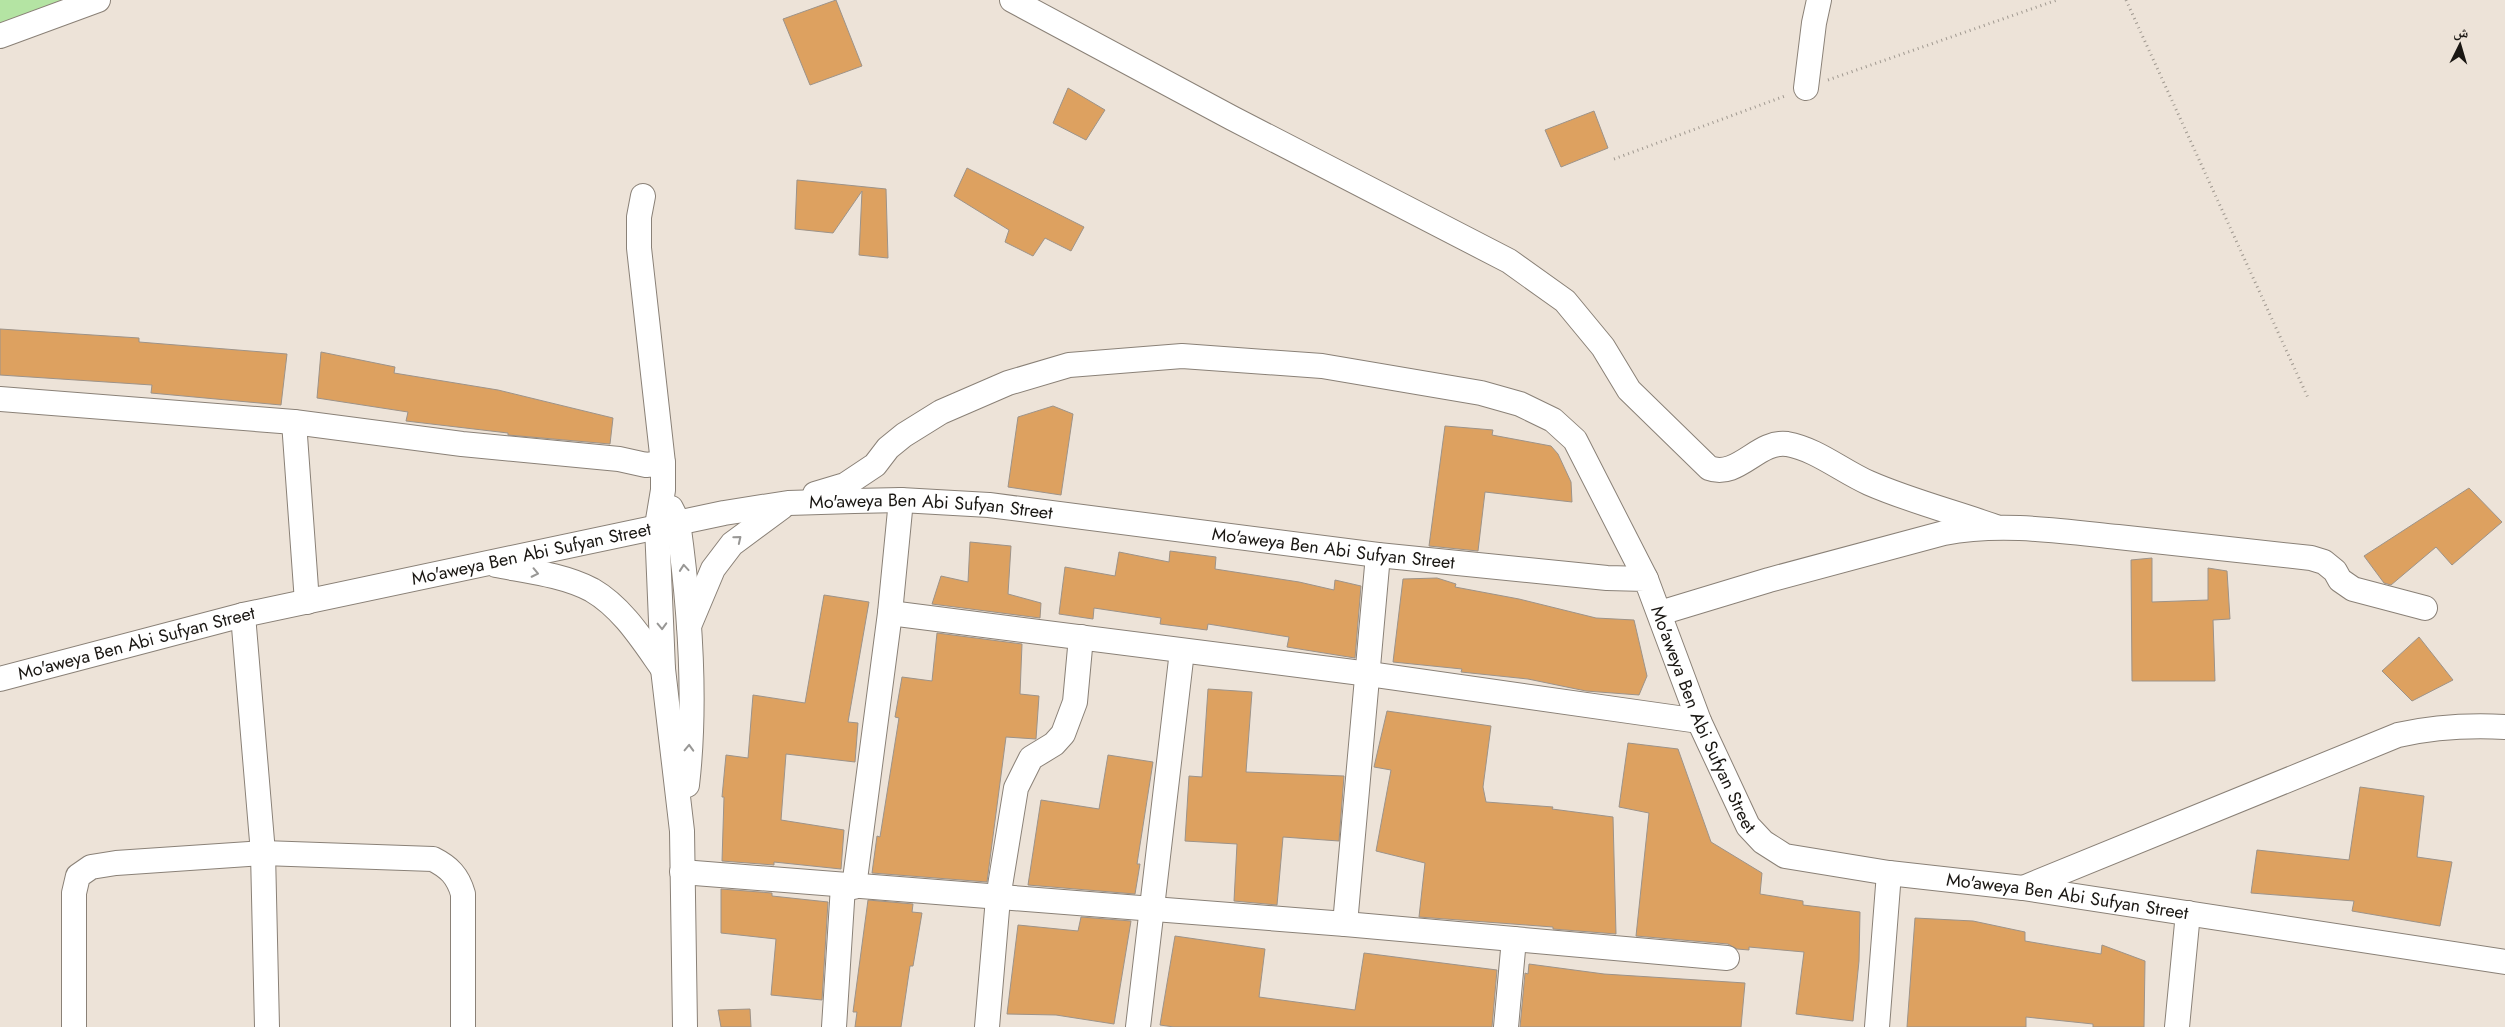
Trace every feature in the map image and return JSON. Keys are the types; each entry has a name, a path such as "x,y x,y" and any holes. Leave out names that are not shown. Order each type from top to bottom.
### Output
{"street":[{"path":"0,36 98,0"},
{"path":"1012,0 1240,122 1509,261 1565,301 1603,347 1629,390 1709,468 1718,471 1727,470 1773,445 1784,444 1802,448 1870,483 1996,527"},
{"path":"1806,88 1814,23 1819,0"},
{"path":"643,196 639,248 663,462 663,490 689,626 691,684 689,770 682,831 685,1027"},
{"path":"689,626 713,569 732,544 788,503 845,485 875,464 888,448 904,435 942,412 1008,383 1069,364 1182,356 1322,366 1481,393 1520,404 1553,420 1575,440 1646,579"},
{"path":"0,399 294,422 462,444 618,459 646,465 663,462"},
{"path":"294,422 307,602"},
{"path":"834,1027 848,887 890,613 901,500"},
{"name":"Mo'aweya Ben Abi Sufyan Street","path":"0,679 243,615 668,524 788,503 901,500 989,505 1378,555 1608,578 1646,579 1699,721 1748,826 1759,838 1785,856 1889,873 2024,888 2505,962"},
{"path":"668,524 663,669 682,831"},
{"path":"1660,613 1770,580 1944,533 1968,528 1996,527 2059,530 2311,558 2324,562 2334,570 2340,580 2353,589 2425,608"},
{"path":"1345,924 1369,674 1378,555"},
{"path":"487,563 559,578 591,590 609,602 634,629 663,669"},
{"path":"890,613 1369,674 1699,721"},
{"path":"243,615 263,853 267,1027"},
{"path":"987,1027 998,898 1016,788 1031,758 1054,744 1063,734 1075,702 1081,637"},
{"path":"1138,1027 1182,651"},
{"path":"2024,888 2398,735 2432,728 2466,725 2505,728"},
{"path":"74,1027 74,893 78,876 91,867 116,863 263,853 433,859 444,864 460,882 463,894 463,1027"},
{"path":"682,872 848,887 1345,924 1727,958"},
{"path":"1878,1027 1889,873"},
{"path":"2177,1027 2188,913"},
{"path":"1506,1027 1514,939"}],"path":[{"path":"1614,159 1806,88 2057,0"},
{"path":"2126,0 2308,400"}],"green space":[{"path":"0,0 95,0 0,36"}],"building":[{"path":"836,0 862,66 810,85 783,19"},
{"path":"1068,88 1105,110 1086,140 1053,123"},
{"path":"1594,111 1608,148 1561,167 1545,130"},
{"path":"967,168 1084,227 1071,251 1045,238 1033,256 1005,242 1009,230 954,196"},
{"path":"797,180 886,189 888,258 859,255 862,191 833,233 795,229"},
{"path":"0,329 139,338 139,342 287,354 281,405 151,393 152,385 0,375"},
{"path":"321,352 395,367 394,373 498,390 613,418 610,444 508,435 508,433 406,421 408,412 317,398"},
{"path":"1053,406 1073,414 1061,495 1008,487 1018,417"},
{"path":"1445,426 1493,430 1492,435 1551,446 1558,454 1571,482 1572,502 1485,492 1478,551 1429,546"},
{"path":"2469,488 2502,522 2452,565 2436,547 2391,585 2384,583 2364,556"},
{"path":"970,542 1011,546 1008,594 1041,603 1040,618 932,604 941,576 968,582"},
{"path":"1170,551 1216,557 1215,569 1299,582 1334,590 1335,580 1361,586 1355,658 1287,647 1289,637 1208,624 1207,630 1160,624 1161,618 1094,608 1093,619 1059,614 1065,567 1115,576 1119,552 1169,562"},
{"path":"2152,558 2152,602 2208,600 2208,568 2227,571 2230,619 2213,620 2215,681 2132,681 2131,560"},
{"path":"1437,578 1456,584 1455,587 1519,599 1596,618 1634,620 1647,676 1639,695 1586,691 1528,679 1461,672 1462,669 1393,662 1403,579"},
{"path":"824,595 869,602 848,722 858,723 855,762 786,754 781,820 844,830 841,869 774,862 774,865 722,861 724,797 722,797 726,755 748,758 753,695 805,703"},
{"path":"937,633 1022,644 1020,694 1039,696 1036,739 1006,737 987,882 872,873 877,836 880,837 899,718 895,717 902,677 932,681"},
{"path":"2419,637 2453,680 2412,701 2382,671"},
{"path":"1208,689 1252,692 1246,772 1344,776 1339,841 1283,837 1277,905 1234,901 1237,844 1185,841 1189,776 1202,777"},
{"path":"1387,711 1491,726 1483,787 1486,802 1553,807 1552,809 1613,817 1616,934 1553,929 1553,927 1419,917 1425,863 1376,851 1391,770 1374,767"},
{"path":"1628,743 1678,749 1711,842 1762,873 1760,894 1803,901 1803,905 1860,912 1859,961 1853,1021 1796,1014 1804,952 1749,947 1749,950 1737,949 1728,944 1636,936 1649,813 1619,807"},
{"path":"1108,755 1153,762 1137,864 1140,864 1135,894 1028,885 1041,800 1099,809"},
{"path":"2360,787 2424,796 2417,857 2452,862 2440,926 2352,911 2354,901 2251,893 2257,850 2349,860"},
{"path":"721,889 772,893 772,896 828,902 822,1000 771,995 776,939 721,933"},
{"path":"868,900 913,904 912,912 922,913 913,966 910,966 901,1027 855,1027 857,1012 853,1012"},
{"path":"1081,917 1131,921 1114,1024 1056,1015 1007,1014 1018,925 1078,931"},
{"path":"1915,918 1973,921 2025,932 2025,941 2101,954 2102,945 2145,961 2144,1027 2093,1027 2093,1024 2026,1017 2026,1027 1907,1027"},
{"path":"1175,936 1265,949 1259,997 1355,1010 1364,953 1497,970 1492,1027 1174,1027 1160,1025"},
{"path":"1529,964 1604,974 1745,983 1741,1027 1520,1027 1525,973 1528,974"},
{"path":"750,1009 751,1027 721,1027 718,1010"}]}
